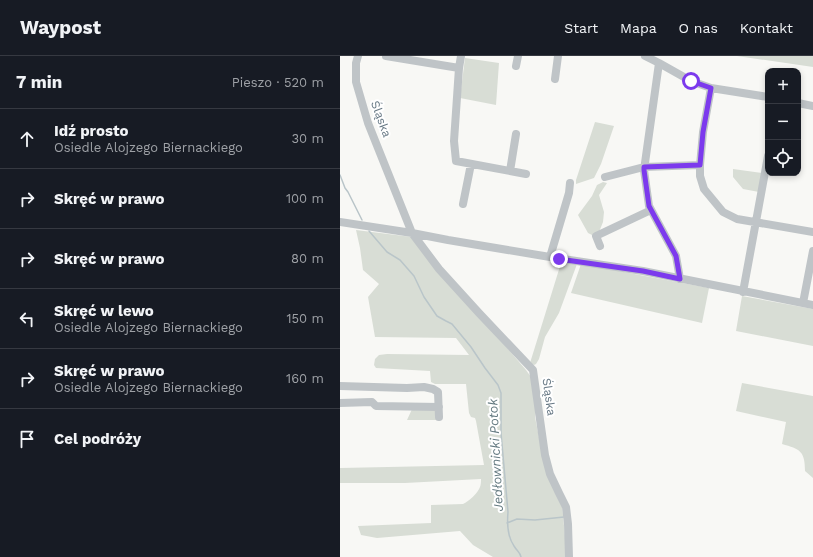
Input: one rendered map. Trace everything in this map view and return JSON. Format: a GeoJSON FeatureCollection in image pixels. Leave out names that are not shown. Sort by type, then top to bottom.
{"type":"FeatureCollection","features":[{"type":"Feature","properties":{"kind":"street","name":"Śląska"},"geometry":{"type":"LineString","coordinates":[[358,56],[356,63],[356,82],[368,123],[412,233],[439,269],[478,313],[533,370],[545,455],[550,474],[566,507],[569,557]]}},
{"type":"Feature","properties":{"kind":"street"},"geometry":{"type":"LineString","coordinates":[[386,56],[460,68]]}},
{"type":"Feature","properties":{"kind":"street"},"geometry":{"type":"LineString","coordinates":[[461,56],[454,141],[456,161],[526,174]]}},
{"type":"Feature","properties":{"kind":"street"},"geometry":{"type":"LineString","coordinates":[[516,66],[518,56]]}},
{"type":"Feature","properties":{"kind":"street"},"geometry":{"type":"LineString","coordinates":[[555,79],[558,56]]}},
{"type":"Feature","properties":{"kind":"street"},"geometry":{"type":"LineString","coordinates":[[645,56],[691,81],[711,88],[765,97]]}},
{"type":"Feature","properties":{"kind":"street"},"geometry":{"type":"LineString","coordinates":[[659,63],[644,170],[649,206],[676,256],[680,279]]}},
{"type":"Feature","properties":{"kind":"street"},"geometry":{"type":"LineString","coordinates":[[711,88],[703,132],[700,165],[700,176],[704,189],[723,212],[737,219],[813,232]]}},
{"type":"Feature","properties":{"kind":"street"},"geometry":{"type":"LineString","coordinates":[[801,104],[813,106]]}},
{"type":"Feature","properties":{"kind":"street"},"geometry":{"type":"LineString","coordinates":[[510,170],[516,134]]}},
{"type":"Feature","properties":{"kind":"street"},"geometry":{"type":"LineString","coordinates":[[463,204],[471,164]]}},
{"type":"Feature","properties":{"kind":"street"},"geometry":{"type":"LineString","coordinates":[[605,177],[644,167],[700,165]]}},
{"type":"Feature","properties":{"kind":"street"},"geometry":{"type":"LineString","coordinates":[[743,292],[765,171]]}},
{"type":"Feature","properties":{"kind":"street"},"geometry":{"type":"LineString","coordinates":[[550,257],[569,193],[570,183]]}},
{"type":"Feature","properties":{"kind":"street"},"geometry":{"type":"LineString","coordinates":[[600,246],[596,236],[651,210]]}},
{"type":"Feature","properties":{"kind":"street"},"geometry":{"type":"LineString","coordinates":[[340,222],[643,271],[813,305]]}},
{"type":"Feature","properties":{"kind":"street"},"geometry":{"type":"LineString","coordinates":[[804,303],[813,251]]}},
{"type":"Feature","properties":{"kind":"street"},"geometry":{"type":"LineString","coordinates":[[340,386],[407,388],[424,386],[438,392],[439,417]]}},
{"type":"Feature","properties":{"kind":"street"},"geometry":{"type":"LineString","coordinates":[[340,403],[372,402],[376,406],[439,407]]}},
{"type":"Feature","properties":{"kind":"shaded area"},"geometry":{"type":"Polygon","coordinates":[[[737,56],[813,56],[813,67],[737,56]]]}},
{"type":"Feature","properties":{"kind":"shaded area"},"geometry":{"type":"Polygon","coordinates":[[[465,58],[499,63],[496,105],[460,98],[465,58]]]}},
{"type":"Feature","properties":{"kind":"shaded area"},"geometry":{"type":"Polygon","coordinates":[[[595,122],[614,126],[601,164],[594,178],[576,184],[576,180],[595,122]]]}},
{"type":"Feature","properties":{"kind":"shaded area"},"geometry":{"type":"Polygon","coordinates":[[[733,169],[762,173],[759,192],[743,189],[733,177],[733,169]]]}},
{"type":"Feature","properties":{"kind":"shaded area"},"geometry":{"type":"Polygon","coordinates":[[[603,182],[607,183],[599,195],[604,212],[603,222],[599,232],[592,235],[588,233],[578,215],[592,196],[597,185],[603,182]]]}},
{"type":"Feature","properties":{"kind":"shaded area"},"geometry":{"type":"Polygon","coordinates":[[[356,230],[412,237],[531,377],[536,405],[535,417],[544,463],[562,505],[567,557],[493,557],[473,545],[460,531],[377,538],[361,535],[358,526],[431,523],[431,505],[463,504],[477,492],[481,479],[405,483],[340,483],[340,468],[484,465],[476,421],[475,418],[471,417],[469,413],[466,384],[435,384],[431,382],[430,371],[376,368],[374,365],[375,359],[379,355],[387,354],[469,355],[456,338],[375,337],[368,297],[379,284],[363,270],[356,230]]]}},
{"type":"Feature","properties":{"kind":"shaded area"},"geometry":{"type":"Polygon","coordinates":[[[561,263],[577,264],[559,313],[545,337],[539,359],[534,365],[530,363],[561,263]]]}},
{"type":"Feature","properties":{"kind":"shaded area"},"geometry":{"type":"Polygon","coordinates":[[[581,264],[709,288],[702,323],[571,293],[581,264]]]}},
{"type":"Feature","properties":{"kind":"shaded area"},"geometry":{"type":"Polygon","coordinates":[[[742,296],[813,309],[813,346],[736,331],[742,296]]]}},
{"type":"Feature","properties":{"kind":"shaded area"},"geometry":{"type":"Polygon","coordinates":[[[742,383],[813,396],[813,478],[805,471],[804,459],[800,452],[797,449],[782,444],[786,422],[736,411],[742,383]]]}},
{"type":"Feature","properties":{"kind":"shaded area"},"geometry":{"type":"Polygon","coordinates":[[[413,407],[437,408],[437,420],[407,420],[413,407]]]}},
{"type":"Feature","properties":{"kind":"waterway","name":"Jedłownicki Potok"},"geometry":{"type":"LineString","coordinates":[[340,175],[345,188],[362,220]]}},
{"type":"Feature","properties":{"kind":"waterway","name":"Jedłownicki Potok"},"geometry":{"type":"LineString","coordinates":[[369,231],[387,252],[400,260],[414,276],[424,297],[437,316],[452,324],[471,347],[498,385],[501,393],[501,433],[508,512],[508,529],[510,538],[521,557]]}},
{"type":"Feature","properties":{"kind":"waterway"},"geometry":{"type":"LineString","coordinates":[[507,523],[517,519],[535,520],[564,517]]}},
{"type":"Feature","properties":{"kind":"route"},"geometry":{"type":"LineString","coordinates":[[559,259],[643,271],[680,279],[676,256],[649,206],[644,167],[700,165],[703,132],[711,88],[691,81]]}}]}
